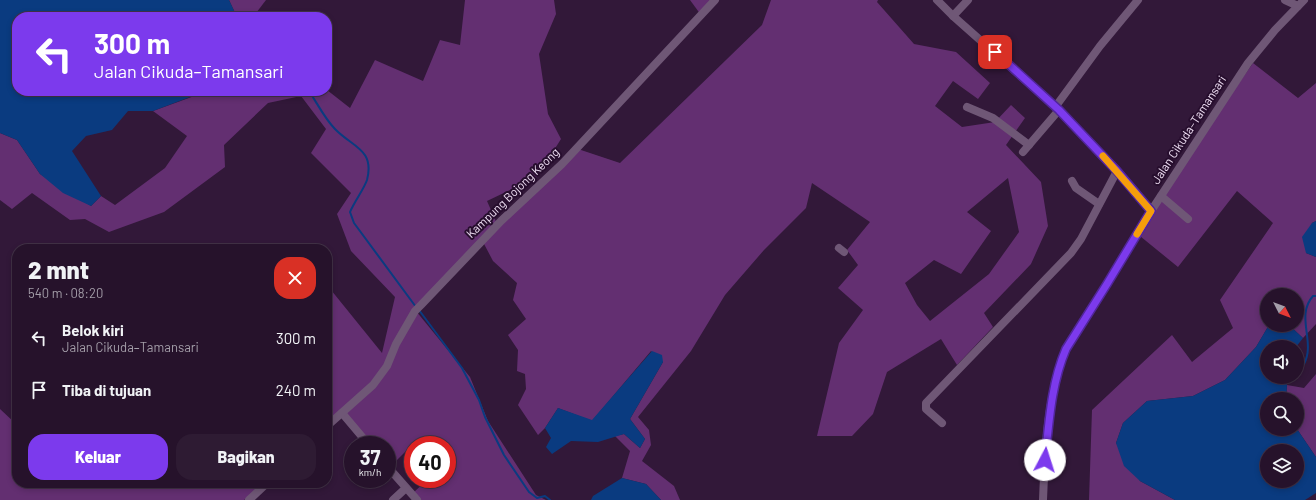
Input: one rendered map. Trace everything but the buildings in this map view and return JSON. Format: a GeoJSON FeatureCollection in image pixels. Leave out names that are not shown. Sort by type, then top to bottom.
{"type":"FeatureCollection","features":[{"type":"Feature","properties":{"kind":"street","name":"Kampung Bojong Keong"},"geometry":{"type":"LineString","coordinates":[[332,421],[373,385],[387,366],[396,344],[418,308],[501,220],[562,164],[715,0]]}},
{"type":"Feature","properties":{"kind":"street"},"geometry":{"type":"LineString","coordinates":[[937,0],[953,16],[1058,108],[1117,171],[1151,211]]}},
{"type":"Feature","properties":{"kind":"street"},"geometry":{"type":"LineString","coordinates":[[953,16],[968,0]]}},
{"type":"Feature","properties":{"kind":"street"},"geometry":{"type":"LineString","coordinates":[[1023,152],[1058,108],[1100,46],[1138,0]]}},
{"type":"Feature","properties":{"kind":"street"},"geometry":{"type":"LineString","coordinates":[[1285,0],[1301,3]]}},
{"type":"Feature","properties":{"kind":"street","name":"Jalan Cikuda–Tamansari"},"geometry":{"type":"LineString","coordinates":[[1043,500],[1050,413],[1061,361],[1066,349],[1151,211],[1248,63],[1301,3]]}},
{"type":"Feature","properties":{"kind":"street"},"geometry":{"type":"LineString","coordinates":[[967,107],[993,118],[1029,145]]}},
{"type":"Feature","properties":{"kind":"street"},"geometry":{"type":"LineString","coordinates":[[942,422],[926,409],[926,403],[1071,253],[1117,171]]}},
{"type":"Feature","properties":{"kind":"street"},"geometry":{"type":"LineString","coordinates":[[1072,181],[1076,188],[1099,204]]}},
{"type":"Feature","properties":{"kind":"street"},"geometry":{"type":"LineString","coordinates":[[1161,196],[1188,219]]}},
{"type":"Feature","properties":{"kind":"street"},"geometry":{"type":"LineString","coordinates":[[342,412],[362,436]]}},
{"type":"Feature","properties":{"kind":"street"},"geometry":{"type":"LineString","coordinates":[[396,476],[404,486]]}},
{"type":"Feature","properties":{"kind":"street"},"geometry":{"type":"LineString","coordinates":[[249,500],[262,488]]}},
{"type":"Feature","properties":{"kind":"street"},"geometry":{"type":"LineString","coordinates":[[393,500],[406,488],[417,500]]}},
{"type":"Feature","properties":{"kind":"shaded area"},"geometry":{"type":"Polygon","coordinates":[[[229,0],[266,0],[257,12],[235,12],[229,0]]]}},
{"type":"Feature","properties":{"kind":"shaded area"},"geometry":{"type":"Polygon","coordinates":[[[465,0],[554,0],[556,14],[539,54],[548,114],[561,139],[537,177],[487,201],[498,226],[578,149],[620,163],[762,25],[771,0],[878,0],[877,2],[914,44],[956,52],[990,83],[978,99],[953,81],[935,106],[962,127],[995,122],[1011,105],[1025,118],[1006,145],[1041,182],[1048,226],[1031,264],[984,313],[993,327],[957,365],[941,339],[887,372],[873,414],[852,436],[817,436],[839,343],[863,310],[838,288],[858,265],[847,250],[870,222],[812,183],[806,208],[764,250],[725,295],[691,351],[638,417],[649,430],[651,445],[642,461],[674,486],[680,500],[661,500],[646,484],[622,478],[630,451],[615,436],[624,434],[640,448],[645,439],[630,419],[663,362],[651,351],[592,421],[558,408],[545,428],[538,435],[518,405],[526,389],[525,374],[517,371],[518,350],[508,335],[526,319],[513,300],[517,283],[493,261],[483,242],[416,311],[470,377],[488,421],[536,495],[546,500],[419,500],[413,493],[418,488],[456,488],[456,436],[404,436],[404,453],[396,461],[396,436],[363,436],[342,410],[332,419],[332,291],[382,353],[395,297],[351,251],[337,214],[351,193],[311,153],[326,129],[301,96],[332,96],[332,94],[350,108],[375,60],[423,81],[440,40],[460,45],[465,0]],[[1008,178],[967,212],[991,231],[961,274],[934,260],[905,283],[917,305],[930,321],[989,274],[1019,232],[1008,178]]]}},
{"type":"Feature","properties":{"kind":"shaded area"},"geometry":{"type":"Polygon","coordinates":[[[690,0],[715,0],[701,15],[690,0]]]}},
{"type":"Feature","properties":{"kind":"shaded area"},"geometry":{"type":"Polygon","coordinates":[[[1253,63],[1298,98],[1316,83],[1316,221],[1312,223],[1306,253],[1316,257],[1316,324],[1303,338],[1296,332],[1304,332],[1304,288],[1260,288],[1260,332],[1265,332],[1256,347],[1225,380],[1193,396],[1147,401],[1123,423],[1116,443],[1140,481],[1175,500],[1089,500],[1092,410],[1172,335],[1192,362],[1233,328],[1220,300],[1273,223],[1237,191],[1178,267],[1135,232],[1253,63]]]}},
{"type":"Feature","properties":{"kind":"shaded area"},"geometry":{"type":"Polygon","coordinates":[[[194,96],[301,96],[268,103],[224,145],[225,167],[164,212],[109,232],[85,219],[70,220],[32,193],[12,209],[0,200],[0,133],[17,140],[40,174],[91,206],[101,196],[115,205],[165,168],[187,136],[153,111],[194,96]]]}},
{"type":"Feature","properties":{"kind":"shaded area"},"geometry":{"type":"Polygon","coordinates":[[[1316,374],[1316,457],[1302,436],[1304,436],[1304,392],[1286,392],[1287,385],[1304,388],[1316,374]]]}},
{"type":"Feature","properties":{"kind":"shaded area"},"geometry":{"type":"Polygon","coordinates":[[[0,409],[12,420],[12,488],[257,488],[244,500],[0,500],[0,409]]]}},
{"type":"Feature","properties":{"kind":"water"},"geometry":{"type":"Polygon","coordinates":[[[0,0],[229,0],[235,12],[12,12],[12,96],[193,96],[153,111],[128,111],[112,130],[86,136],[72,151],[101,196],[91,206],[63,193],[40,174],[17,140],[0,133],[0,0]]]}},
{"type":"Feature","properties":{"kind":"water"},"geometry":{"type":"Polygon","coordinates":[[[1316,221],[1316,257],[1306,253],[1302,237],[1312,223],[1316,221]]]}},
{"type":"Feature","properties":{"kind":"water"},"geometry":{"type":"Polygon","coordinates":[[[1265,332],[1296,332],[1303,338],[1301,340],[1260,340],[1265,332]]]}},
{"type":"Feature","properties":{"kind":"water"},"geometry":{"type":"Polygon","coordinates":[[[1260,340],[1260,384],[1287,385],[1286,392],[1260,392],[1260,436],[1302,436],[1316,457],[1316,493],[1305,500],[1175,500],[1140,481],[1124,466],[1116,443],[1123,423],[1147,401],[1193,396],[1225,380],[1256,347],[1260,340]]]}},
{"type":"Feature","properties":{"kind":"water"},"geometry":{"type":"Polygon","coordinates":[[[652,351],[662,355],[663,362],[630,419],[645,439],[640,448],[624,434],[598,442],[571,441],[552,454],[546,447],[551,438],[545,428],[558,408],[592,420],[652,351]]]}},
{"type":"Feature","properties":{"kind":"water"},"geometry":{"type":"Polygon","coordinates":[[[622,478],[646,484],[661,500],[591,500],[593,496],[622,478]]]}},
{"type":"Feature","properties":{"kind":"waterway"},"geometry":{"type":"LineString","coordinates":[[312,96],[331,125],[360,150],[368,161],[369,170],[367,180],[350,212],[354,223],[416,307]]}},
{"type":"Feature","properties":{"kind":"waterway"},"geometry":{"type":"LineString","coordinates":[[1304,364],[1308,347],[1305,321],[1306,312],[1308,304],[1313,296],[1316,296]]}},
{"type":"Feature","properties":{"kind":"waterway"},"geometry":{"type":"LineString","coordinates":[[419,310],[462,368],[479,400],[485,417],[504,455],[529,492],[537,498],[545,496],[550,500]]}},
{"type":"Feature","properties":{"kind":"slow traffic"},"geometry":{"type":"LineString","coordinates":[[1103,156],[1151,211],[1137,234]]}},
{"type":"Feature","properties":{"kind":"route"},"geometry":{"type":"LineString","coordinates":[[995,52],[1059,110],[1117,171],[1151,211],[1066,349],[1058,371],[1050,413],[1045,460]]}}]}
